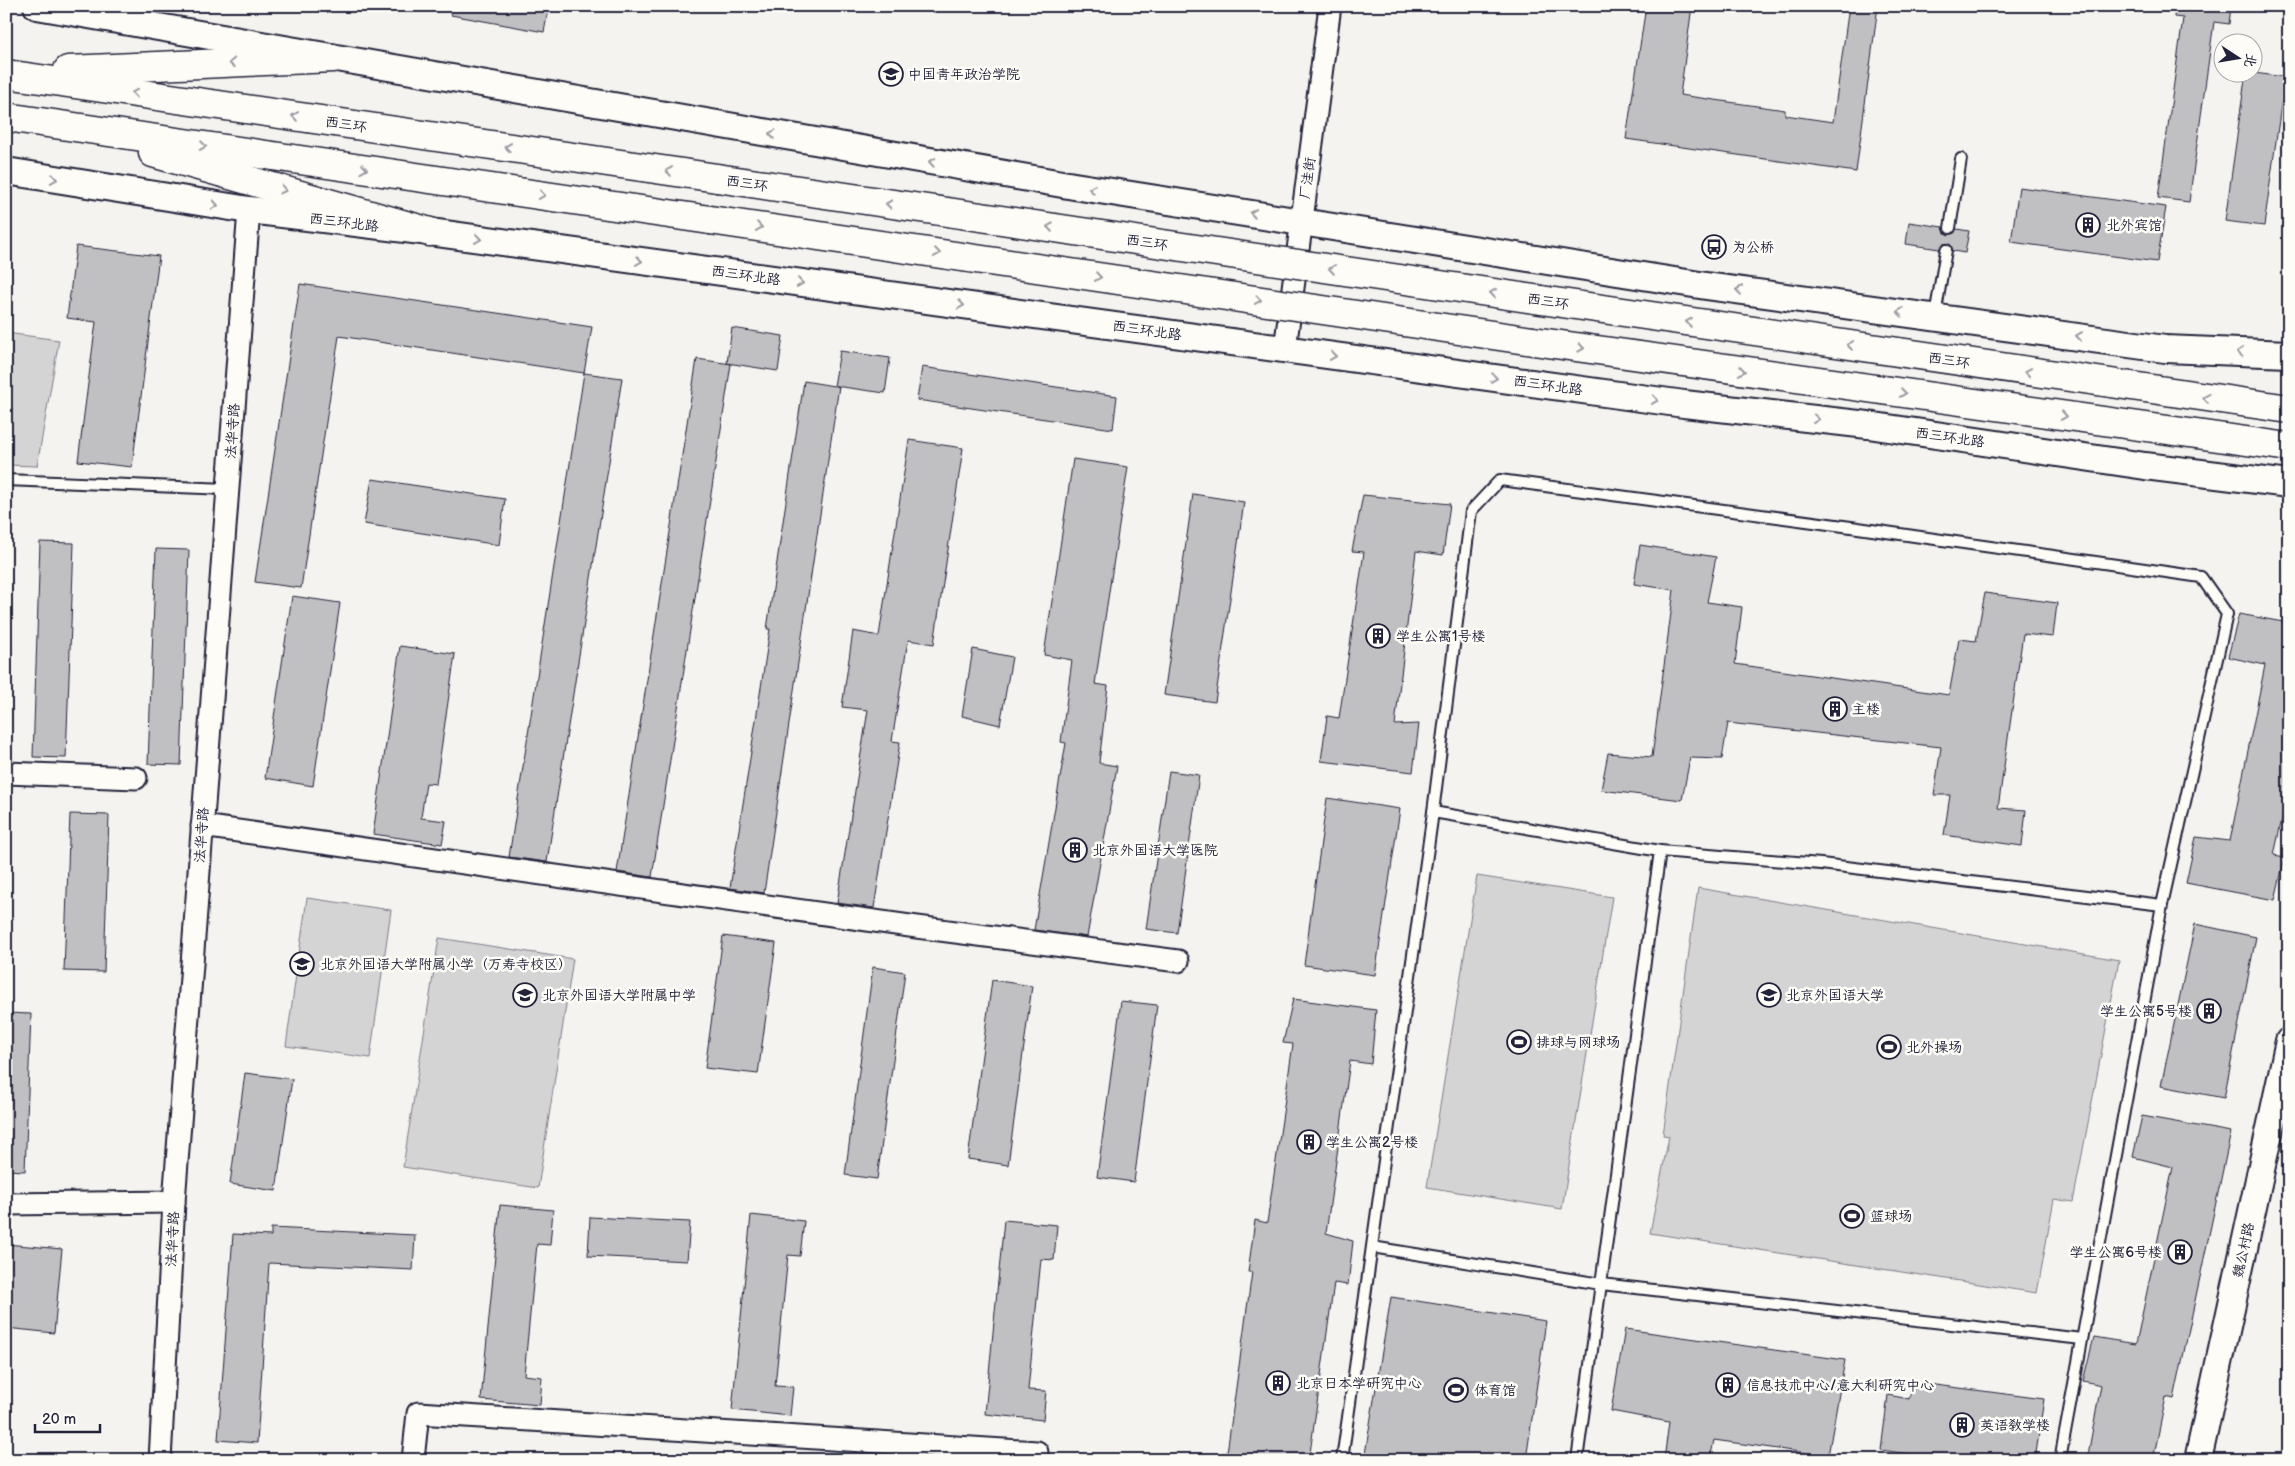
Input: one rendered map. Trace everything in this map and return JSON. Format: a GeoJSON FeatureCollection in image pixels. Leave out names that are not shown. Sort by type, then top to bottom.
{"type":"FeatureCollection","features":[{"type":"Feature","properties":{"kind":"highway"},"geometry":{"type":"LineString","coordinates":[[6,73],[334,58]]}},
{"type":"Feature","properties":{"kind":"highway","name":"西三环"},"geometry":{"type":"LineString","coordinates":[[6,73],[2289,409]]}},
{"type":"Feature","properties":{"kind":"highway"},"geometry":{"type":"LineString","coordinates":[[6,117],[1553,344],[2289,447]]}},
{"type":"Feature","properties":{"kind":"highway"},"geometry":{"type":"LineString","coordinates":[[51,124],[430,232]]}},
{"type":"Feature","properties":{"kind":"street"},"geometry":{"type":"LineString","coordinates":[[37,6],[1074,186],[1301,220],[1706,286],[2165,349],[2289,354]]}},
{"type":"Feature","properties":{"kind":"street","name":"厂洼街"},"geometry":{"type":"LineString","coordinates":[[1285,349],[1330,6]]}},
{"type":"Feature","properties":{"kind":"street","name":"西三环北路"},"geometry":{"type":"LineString","coordinates":[[6,171],[249,210],[430,232],[1684,404],[1868,425],[2146,466],[2289,484]]}},
{"type":"Feature","properties":{"kind":"street","name":"法华寺路"},"geometry":{"type":"LineString","coordinates":[[160,1460],[174,1202],[249,210]]}},
{"type":"Feature","properties":{"kind":"street"},"geometry":{"type":"LineString","coordinates":[[6,774],[136,778]]}},
{"type":"Feature","properties":{"kind":"street"},"geometry":{"type":"LineString","coordinates":[[202,826],[917,927],[1178,961]]}},
{"type":"Feature","properties":{"kind":"street","name":"魏公村路"},"geometry":{"type":"LineString","coordinates":[[2198,1460],[2289,1041]]}},
{"type":"Feature","properties":{"kind":"street"},"geometry":{"type":"LineString","coordinates":[[6,1204],[174,1202]]}},
{"type":"Feature","properties":{"kind":"street"},"geometry":{"type":"LineString","coordinates":[[413,1460],[418,1413],[1037,1452]]}},
{"type":"Feature","properties":{"kind":"lane"},"geometry":{"type":"LineString","coordinates":[[1950,228],[1962,159]]}},
{"type":"Feature","properties":{"kind":"lane"},"geometry":{"type":"LineString","coordinates":[[1935,316],[1946,250]]}},
{"type":"Feature","properties":{"kind":"lane"},"geometry":{"type":"LineString","coordinates":[[6,480],[227,489]]}},
{"type":"Feature","properties":{"kind":"lane"},"geometry":{"type":"LineString","coordinates":[[1342,1460],[1433,812],[1471,511],[1500,480],[1851,526],[2201,578],[2227,614],[2162,905],[2060,1460]]}},
{"type":"Feature","properties":{"kind":"lane"},"geometry":{"type":"LineString","coordinates":[[1433,812],[1660,852],[1821,864],[2162,905]]}},
{"type":"Feature","properties":{"kind":"lane"},"geometry":{"type":"LineString","coordinates":[[1577,1460],[1660,852]]}},
{"type":"Feature","properties":{"kind":"lane"},"geometry":{"type":"LineString","coordinates":[[1372,1247],[1600,1284],[2082,1339]]}},
{"type":"Feature","properties":{"kind":"shaded area"},"geometry":{"type":"Polygon","coordinates":[[[6,333],[59,340],[37,466],[6,465],[6,333]]]}},
{"type":"Feature","properties":{"kind":"shaded area","name":"排球与网球场"},"geometry":{"type":"Polygon","coordinates":[[[1477,876],[1612,897],[1562,1209],[1427,1187],[1477,876]]]}},
{"type":"Feature","properties":{"kind":"shaded area","name":"北外操场"},"geometry":{"type":"Polygon","coordinates":[[[1698,888],[2119,960],[2073,1202],[2054,1199],[2037,1293],[1650,1233],[1669,1136],[1663,1135],[1698,888]]]}},
{"type":"Feature","properties":{"kind":"shaded area"},"geometry":{"type":"Polygon","coordinates":[[[307,898],[391,910],[370,1058],[286,1046],[307,898]]]}},
{"type":"Feature","properties":{"kind":"shaded area"},"geometry":{"type":"Polygon","coordinates":[[[439,938],[573,959],[538,1188],[403,1167],[439,938]]]}},
{"type":"Feature","properties":{"kind":"building"},"geometry":{"type":"Polygon","coordinates":[[[451,6],[549,6],[544,32],[451,15],[451,6]]]}},
{"type":"Feature","properties":{"kind":"building"},"geometry":{"type":"Polygon","coordinates":[[[1646,6],[1692,6],[1680,95],[1785,110],[1785,115],[1833,122],[1849,6],[1878,6],[1856,172],[1626,139],[1646,6]]]}},
{"type":"Feature","properties":{"kind":"building"},"geometry":{"type":"Polygon","coordinates":[[[2175,6],[2231,6],[2229,24],[2214,22],[2189,202],[2158,198],[2183,18],[2174,17],[2175,6]]]}},
{"type":"Feature","properties":{"kind":"building"},"geometry":{"type":"Polygon","coordinates":[[[2262,74],[2285,77],[2264,226],[2225,221],[2245,82],[2262,82],[2262,74]]]}},
{"type":"Feature","properties":{"kind":"building","name":"北外宾馆"},"geometry":{"type":"Polygon","coordinates":[[[2019,187],[2166,207],[2157,262],[2011,242],[2019,187]]]}},
{"type":"Feature","properties":{"kind":"building"},"geometry":{"type":"Polygon","coordinates":[[[1909,222],[1943,227],[1945,233],[1949,235],[1957,229],[1969,231],[1965,253],[1953,251],[1951,245],[1947,243],[1939,249],[1906,244],[1909,222]]]}},
{"type":"Feature","properties":{"kind":"building"},"geometry":{"type":"Polygon","coordinates":[[[76,246],[159,256],[132,467],[78,461],[96,322],[67,318],[76,246]]]}},
{"type":"Feature","properties":{"kind":"building"},"geometry":{"type":"Polygon","coordinates":[[[300,284],[592,327],[584,373],[339,336],[301,588],[255,582],[300,284]]]}},
{"type":"Feature","properties":{"kind":"building"},"geometry":{"type":"Polygon","coordinates":[[[732,328],[783,336],[778,371],[727,363],[732,328]]]}},
{"type":"Feature","properties":{"kind":"building"},"geometry":{"type":"Polygon","coordinates":[[[840,351],[890,358],[885,393],[839,387],[764,893],[730,888],[770,629],[767,629],[804,381],[834,386],[840,351]]]}},
{"type":"Feature","properties":{"kind":"building"},"geometry":{"type":"Polygon","coordinates":[[[697,359],[731,364],[652,877],[617,872],[697,359]]]}},
{"type":"Feature","properties":{"kind":"building"},"geometry":{"type":"Polygon","coordinates":[[[922,367],[1117,396],[1113,429],[917,400],[922,367]]]}},
{"type":"Feature","properties":{"kind":"building"},"geometry":{"type":"Polygon","coordinates":[[[584,373],[622,378],[547,862],[509,857],[584,373]]]}},
{"type":"Feature","properties":{"kind":"building"},"geometry":{"type":"Polygon","coordinates":[[[909,440],[963,448],[934,644],[908,640],[892,741],[900,742],[874,908],[837,903],[868,710],[842,707],[853,631],[879,636],[909,440]]]}},
{"type":"Feature","properties":{"kind":"building"},"geometry":{"type":"Polygon","coordinates":[[[1073,459],[1128,467],[1095,684],[1108,686],[1099,763],[1117,766],[1087,937],[1034,930],[1066,743],[1061,742],[1072,660],[1044,655],[1073,459]]]}},
{"type":"Feature","properties":{"kind":"building"},"geometry":{"type":"Polygon","coordinates":[[[372,479],[505,499],[499,545],[364,524],[372,479]]]}},
{"type":"Feature","properties":{"kind":"building"},"geometry":{"type":"Polygon","coordinates":[[[1193,494],[1244,502],[1215,702],[1164,695],[1193,494]]]}},
{"type":"Feature","properties":{"kind":"building","name":"学生公寓1号楼"},"geometry":{"type":"Polygon","coordinates":[[[1363,495],[1450,504],[1443,555],[1416,551],[1395,725],[1419,724],[1413,772],[1321,761],[1327,716],[1339,718],[1364,552],[1352,551],[1363,495]]]}},
{"type":"Feature","properties":{"kind":"building"},"geometry":{"type":"Polygon","coordinates":[[[40,542],[74,543],[66,758],[33,757],[40,542]]]}},
{"type":"Feature","properties":{"kind":"building","name":"主楼"},"geometry":{"type":"Polygon","coordinates":[[[1640,545],[1716,557],[1707,602],[1742,607],[1735,664],[1949,695],[1959,639],[1976,641],[1985,593],[2057,603],[2053,637],[2023,634],[1998,808],[2026,810],[2022,846],[1944,835],[1950,795],[1934,795],[1941,747],[1728,723],[1722,759],[1690,758],[1682,800],[1601,790],[1608,753],[1652,757],[1674,590],[1634,584],[1640,545]]]}},
{"type":"Feature","properties":{"kind":"building"},"geometry":{"type":"Polygon","coordinates":[[[156,549],[189,550],[181,765],[148,764],[156,549]]]}},
{"type":"Feature","properties":{"kind":"building"},"geometry":{"type":"Polygon","coordinates":[[[292,596],[340,603],[313,786],[265,778],[292,596]]]}},
{"type":"Feature","properties":{"kind":"building"},"geometry":{"type":"Polygon","coordinates":[[[2239,614],[2289,623],[2289,787],[2274,855],[2285,857],[2275,900],[2186,883],[2196,837],[2230,841],[2265,665],[2228,657],[2239,614]]]}},
{"type":"Feature","properties":{"kind":"building"},"geometry":{"type":"Polygon","coordinates":[[[400,646],[455,654],[436,784],[426,783],[421,818],[446,821],[442,844],[373,834],[400,646]]]}},
{"type":"Feature","properties":{"kind":"building"},"geometry":{"type":"Polygon","coordinates":[[[973,649],[1012,657],[1000,725],[962,716],[973,649]]]}},
{"type":"Feature","properties":{"kind":"building"},"geometry":{"type":"Polygon","coordinates":[[[1169,771],[1199,775],[1177,933],[1146,929],[1169,771]]]}},
{"type":"Feature","properties":{"kind":"building"},"geometry":{"type":"Polygon","coordinates":[[[1327,798],[1400,809],[1375,975],[1304,965],[1327,798]]]}},
{"type":"Feature","properties":{"kind":"building"},"geometry":{"type":"Polygon","coordinates":[[[70,814],[109,815],[104,972],[64,971],[70,814]]]}},
{"type":"Feature","properties":{"kind":"building","name":"学生公寓5号楼"},"geometry":{"type":"Polygon","coordinates":[[[2195,924],[2256,937],[2224,1098],[2161,1086],[2195,924]]]}},
{"type":"Feature","properties":{"kind":"building"},"geometry":{"type":"Polygon","coordinates":[[[723,936],[776,943],[758,1074],[705,1068],[723,936]]]}},
{"type":"Feature","properties":{"kind":"building"},"geometry":{"type":"Polygon","coordinates":[[[873,967],[905,972],[877,1179],[845,1175],[873,967]]]}},
{"type":"Feature","properties":{"kind":"building"},"geometry":{"type":"Polygon","coordinates":[[[992,980],[1032,986],[1008,1165],[968,1159],[992,980]]]}},
{"type":"Feature","properties":{"kind":"building"},"geometry":{"type":"Polygon","coordinates":[[[1293,999],[1376,1010],[1371,1064],[1350,1061],[1326,1233],[1353,1241],[1348,1285],[1334,1283],[1309,1460],[1226,1460],[1252,1272],[1248,1272],[1255,1220],[1267,1223],[1293,1044],[1283,1043],[1293,999]]]}},
{"type":"Feature","properties":{"kind":"building"},"geometry":{"type":"Polygon","coordinates":[[[1121,1001],[1157,1005],[1134,1182],[1097,1177],[1121,1001]]]}},
{"type":"Feature","properties":{"kind":"building"},"geometry":{"type":"Polygon","coordinates":[[[6,1013],[31,1014],[25,1171],[6,1170],[6,1013]]]}},
{"type":"Feature","properties":{"kind":"building"},"geometry":{"type":"Polygon","coordinates":[[[245,1073],[292,1079],[276,1191],[230,1184],[245,1073]]]}},
{"type":"Feature","properties":{"kind":"building","name":"学生公寓6号楼"},"geometry":{"type":"Polygon","coordinates":[[[2142,1116],[2231,1132],[2174,1399],[2166,1397],[2153,1460],[2087,1460],[2101,1385],[2083,1381],[2094,1337],[2136,1344],[2173,1167],[2133,1157],[2142,1116]]]}},
{"type":"Feature","properties":{"kind":"building"},"geometry":{"type":"Polygon","coordinates":[[[500,1205],[553,1210],[550,1245],[537,1244],[524,1375],[542,1377],[540,1405],[481,1400],[500,1205]]]}},
{"type":"Feature","properties":{"kind":"building"},"geometry":{"type":"Polygon","coordinates":[[[751,1215],[804,1221],[800,1256],[788,1255],[775,1386],[793,1387],[790,1416],[732,1410],[751,1215]]]}},
{"type":"Feature","properties":{"kind":"building"},"geometry":{"type":"Polygon","coordinates":[[[590,1217],[690,1222],[687,1261],[588,1256],[590,1217]]]}},
{"type":"Feature","properties":{"kind":"building"},"geometry":{"type":"Polygon","coordinates":[[[1004,1220],[1057,1225],[1054,1260],[1041,1259],[1028,1390],[1046,1391],[1043,1420],[985,1414],[1004,1220]]]}},
{"type":"Feature","properties":{"kind":"building"},"geometry":{"type":"Polygon","coordinates":[[[271,1228],[415,1235],[413,1270],[269,1263],[257,1443],[218,1440],[233,1234],[271,1236],[271,1228]]]}},
{"type":"Feature","properties":{"kind":"building"},"geometry":{"type":"Polygon","coordinates":[[[6,1244],[62,1249],[54,1333],[6,1328],[6,1244]]]}},
{"type":"Feature","properties":{"kind":"building","name":"体育馆"},"geometry":{"type":"Polygon","coordinates":[[[1391,1297],[1546,1321],[1526,1460],[1364,1460],[1391,1297]]]}},
{"type":"Feature","properties":{"kind":"building","name":"信息技术中心/意大利研究中心"},"geometry":{"type":"Polygon","coordinates":[[[1625,1329],[1845,1360],[1828,1456],[1714,1440],[1710,1460],[1664,1460],[1669,1422],[1611,1411],[1625,1329]]]}},
{"type":"Feature","properties":{"kind":"building","name":"英语教学楼"},"geometry":{"type":"Polygon","coordinates":[[[1913,1382],[2044,1399],[2035,1460],[1949,1460],[1881,1450],[1888,1395],[1909,1399],[1913,1382]]]}},
{"type":"Feature","properties":{"kind":"place","name":"中国青年政治学院"},"geometry":{"type":"Point","coordinates":[891,74]}},
{"type":"Feature","properties":{"kind":"place","name":"北外宾馆"},"geometry":{"type":"Point","coordinates":[2088,225]}},
{"type":"Feature","properties":{"kind":"place","name":"为公桥"},"geometry":{"type":"Point","coordinates":[1714,247]}},
{"type":"Feature","properties":{"kind":"place","name":"学生公寓1号楼"},"geometry":{"type":"Point","coordinates":[1378,636]}},
{"type":"Feature","properties":{"kind":"place","name":"主楼"},"geometry":{"type":"Point","coordinates":[1835,709]}},
{"type":"Feature","properties":{"kind":"place","name":"北京外国语大学医院"},"geometry":{"type":"Point","coordinates":[1075,850]}},
{"type":"Feature","properties":{"kind":"place","name":"北京外国语大学附属小学（万寿寺校区）"},"geometry":{"type":"Point","coordinates":[302,964]}},
{"type":"Feature","properties":{"kind":"place","name":"北京外国语大学附属中学"},"geometry":{"type":"Point","coordinates":[525,995]}},
{"type":"Feature","properties":{"kind":"place","name":"北京外国语大学"},"geometry":{"type":"Point","coordinates":[1769,995]}},
{"type":"Feature","properties":{"kind":"place","name":"学生公寓5号楼"},"geometry":{"type":"Point","coordinates":[2209,1011]}},
{"type":"Feature","properties":{"kind":"place","name":"排球与网球场"},"geometry":{"type":"Point","coordinates":[1519,1042]}},
{"type":"Feature","properties":{"kind":"place","name":"北外操场"},"geometry":{"type":"Point","coordinates":[1889,1047]}},
{"type":"Feature","properties":{"kind":"place","name":"学生公寓2号楼"},"geometry":{"type":"Point","coordinates":[1309,1142]}},
{"type":"Feature","properties":{"kind":"place","name":"篮球场"},"geometry":{"type":"Point","coordinates":[1852,1216]}},
{"type":"Feature","properties":{"kind":"place","name":"学生公寓6号楼"},"geometry":{"type":"Point","coordinates":[2180,1252]}},
{"type":"Feature","properties":{"kind":"place","name":"北京日本学研究中心"},"geometry":{"type":"Point","coordinates":[1278,1383]}},
{"type":"Feature","properties":{"kind":"place","name":"信息技术中心/意大利研究中心"},"geometry":{"type":"Point","coordinates":[1728,1385]}},
{"type":"Feature","properties":{"kind":"place","name":"体育馆"},"geometry":{"type":"Point","coordinates":[1456,1390]}},
{"type":"Feature","properties":{"kind":"place","name":"英语教学楼"},"geometry":{"type":"Point","coordinates":[1962,1425]}}]}
